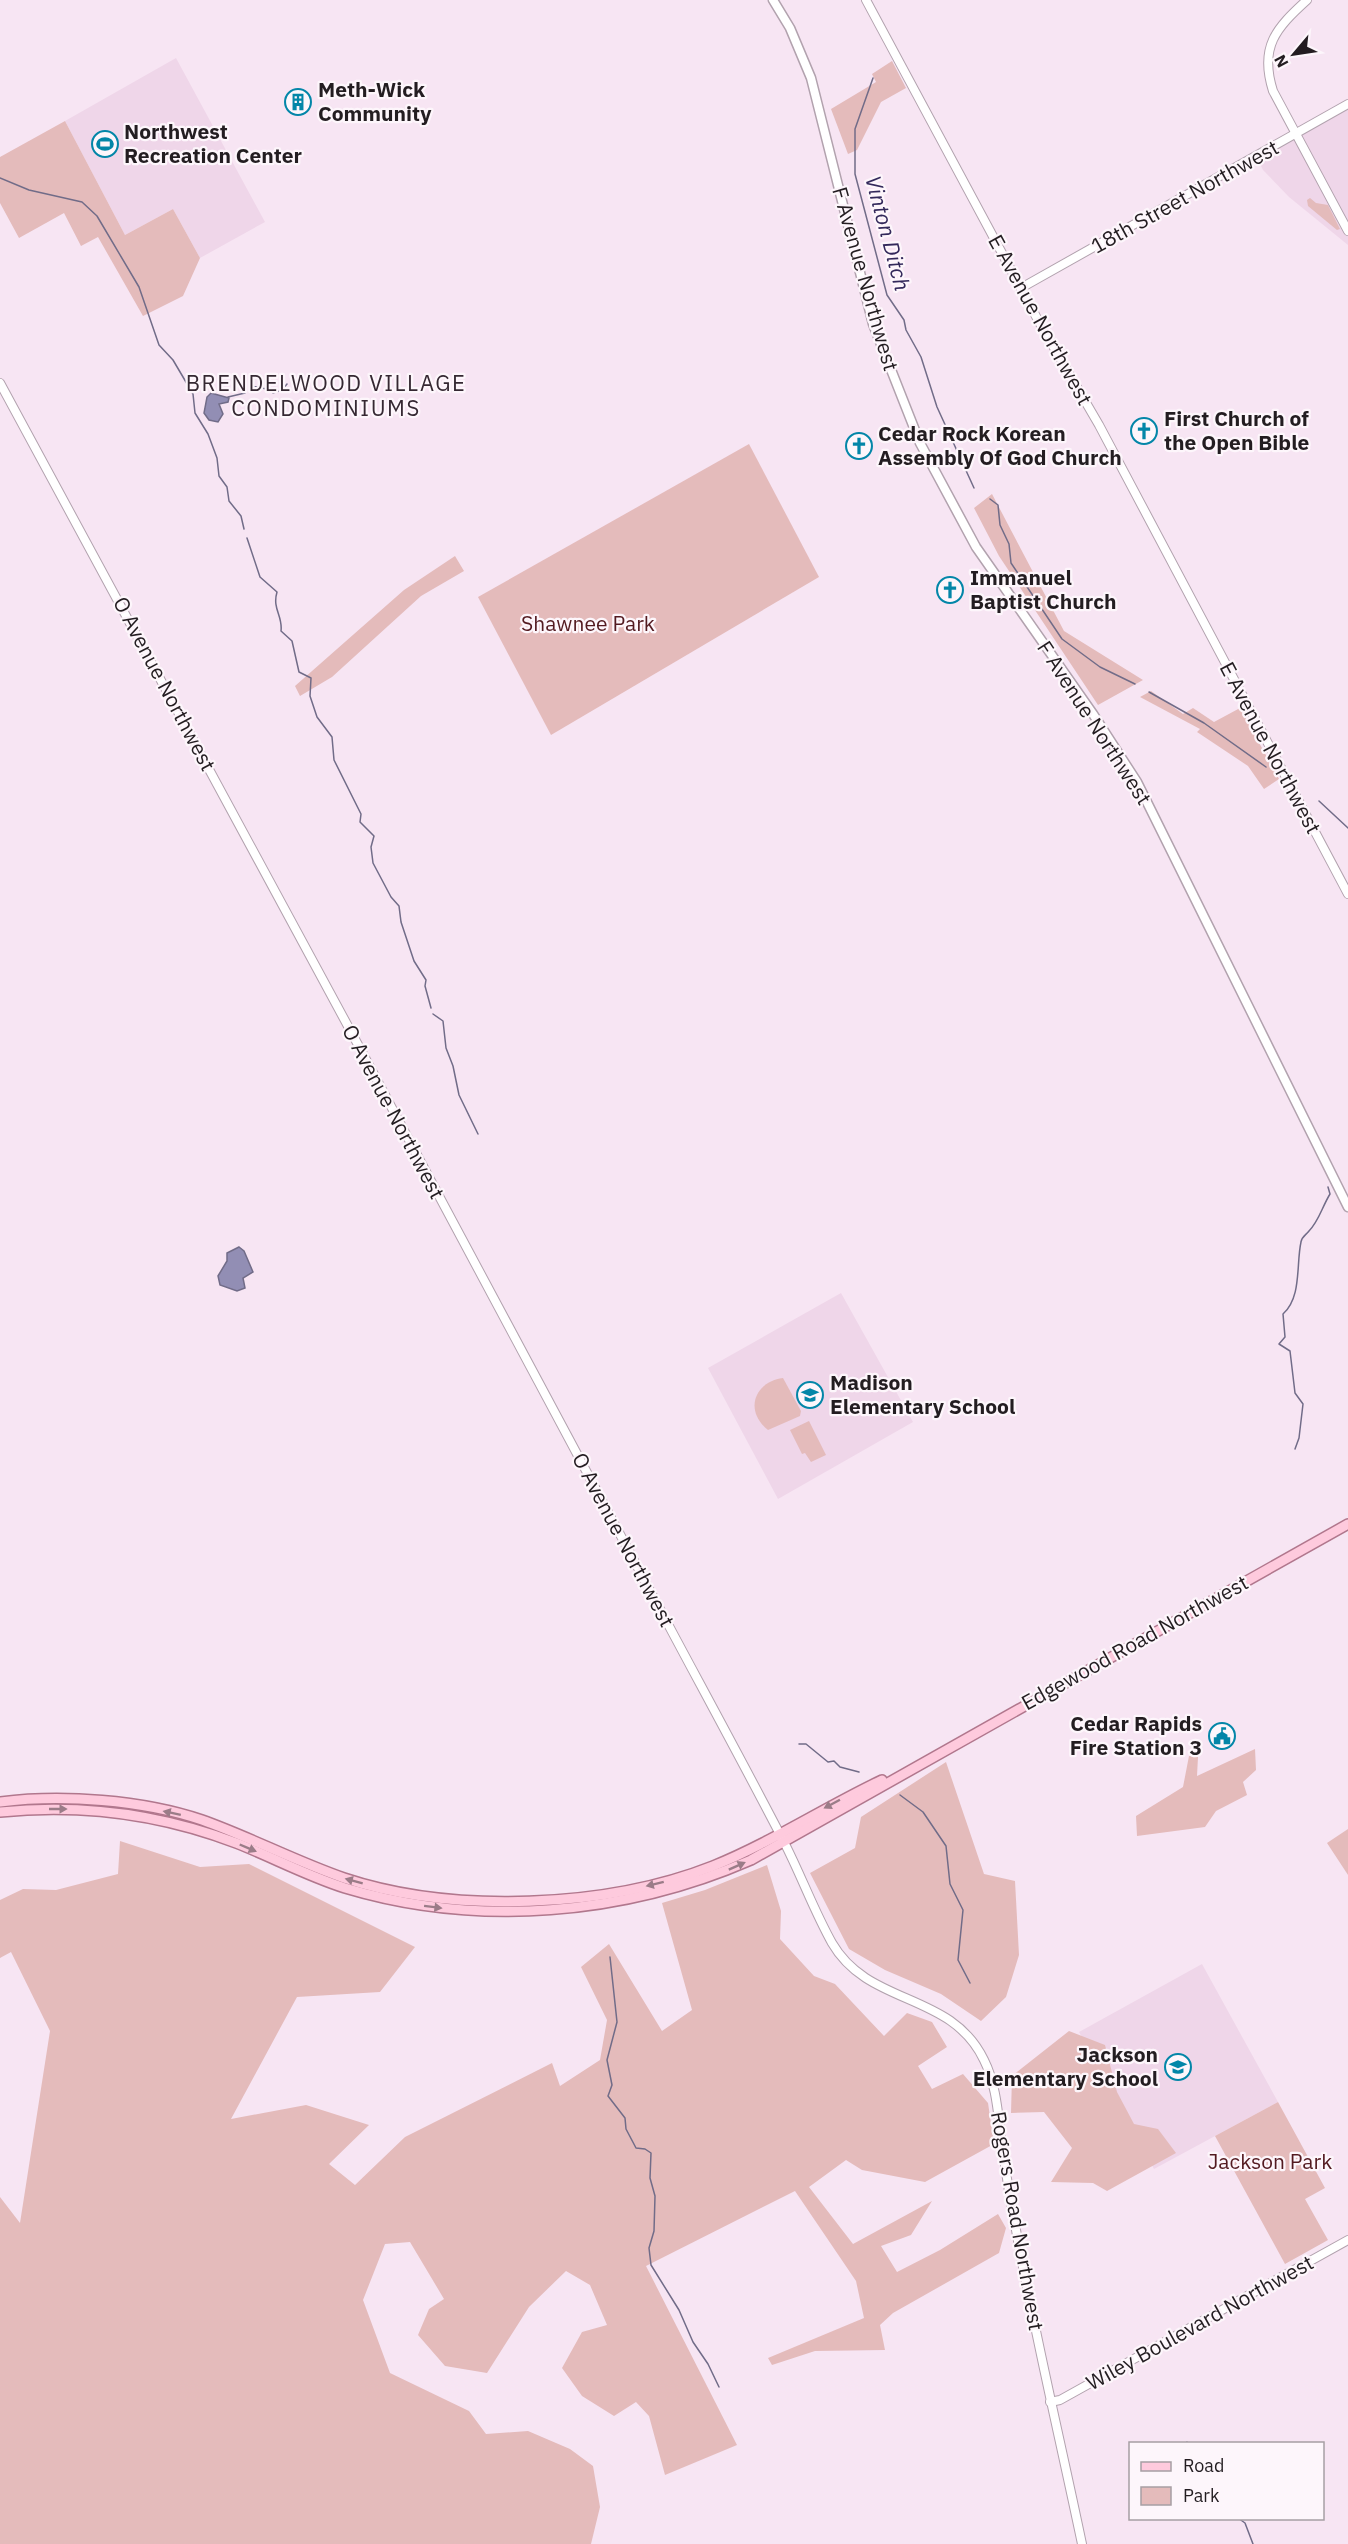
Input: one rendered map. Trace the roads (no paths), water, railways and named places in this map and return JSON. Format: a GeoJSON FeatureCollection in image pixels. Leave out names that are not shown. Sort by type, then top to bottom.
{"type":"FeatureCollection","features":[{"type":"Feature","properties":{"kind":"main road","name":"F Avenue Northwest"},"geometry":{"type":"LineString","coordinates":[[773,0],[794,37],[811,78],[873,324],[920,443],[976,547],[1093,714],[1137,782],[1348,1207]]}},
{"type":"Feature","properties":{"kind":"main road","name":"Edgewood Road Northwest"},"geometry":{"type":"LineString","coordinates":[[0,1812],[87,1809],[166,1821],[235,1843],[343,1887],[408,1904],[471,1910],[518,1911],[593,1905],[630,1899],[714,1876],[1348,1524]]}},
{"type":"Feature","properties":{"kind":"main road","name":"Edgewood Road Northwest"},"geometry":{"type":"LineString","coordinates":[[0,1802],[20,1799],[86,1800],[170,1812],[227,1829],[344,1878],[429,1897],[478,1901],[592,1896],[628,1891],[711,1866],[782,1838]]}},
{"type":"Feature","properties":{"kind":"street","name":"E Avenue Northwest"},"geometry":{"type":"LineString","coordinates":[[866,0],[1021,288],[1099,425],[1348,894]]}},
{"type":"Feature","properties":{"kind":"street"},"geometry":{"type":"LineString","coordinates":[[1307,0],[1276,32],[1268,54],[1269,77],[1273,91],[1348,231]]}},
{"type":"Feature","properties":{"kind":"street","name":"18th Street Northwest"},"geometry":{"type":"LineString","coordinates":[[1021,288],[1348,104]]}},
{"type":"Feature","properties":{"kind":"street","name":"O Avenue Northwest"},"geometry":{"type":"LineString","coordinates":[[0,384],[214,777],[782,1838]]}},
{"type":"Feature","properties":{"kind":"street","name":"Rogers Road Northwest"},"geometry":{"type":"LineString","coordinates":[[782,1838],[833,1944],[851,1967],[880,1988],[928,2006],[948,2018],[965,2032],[983,2058],[995,2096],[1016,2234],[1082,2544]]}},
{"type":"Feature","properties":{"kind":"street","name":"Wiley Boulevard Northwest"},"geometry":{"type":"LineString","coordinates":[[1050,2402],[1060,2400],[1348,2240]]}},
{"type":"Feature","properties":{"kind":"waterway","name":"Vinton Ditch"},"geometry":{"type":"LineString","coordinates":[[873,78],[855,129],[855,174],[887,295],[904,320],[906,330],[921,357],[937,407],[974,488]]}},
{"type":"Feature","properties":{"kind":"waterway"},"geometry":{"type":"LineString","coordinates":[[0,178],[29,190],[82,202],[97,216],[139,287],[159,345],[173,360],[193,394],[195,413],[208,434],[217,458],[219,476],[227,487],[229,501],[241,516],[244,529]]}},
{"type":"Feature","properties":{"kind":"waterway"},"geometry":{"type":"LineString","coordinates":[[251,386],[272,390],[273,393],[282,390],[287,384]]}},
{"type":"Feature","properties":{"kind":"waterway"},"geometry":{"type":"LineString","coordinates":[[228,397],[245,393]]}},
{"type":"Feature","properties":{"kind":"waterway","name":"Vinton Ditch"},"geometry":{"type":"LineString","coordinates":[[990,499],[998,505],[1000,525],[1009,544],[1011,563],[1062,639],[1100,667],[1135,684]]}},
{"type":"Feature","properties":{"kind":"waterway"},"geometry":{"type":"LineString","coordinates":[[247,538],[260,577],[277,592],[276,603],[281,631],[292,641],[299,672],[311,678],[310,696],[317,717],[332,737],[334,760],[361,814],[360,822],[374,836],[371,847],[373,863],[391,897],[399,906],[401,922],[414,961],[426,980],[425,986],[431,1008]]}},
{"type":"Feature","properties":{"kind":"waterway","name":"Vinton Ditch"},"geometry":{"type":"LineString","coordinates":[[1149,692],[1204,723],[1266,767]]}},
{"type":"Feature","properties":{"kind":"waterway","name":"Vinton Ditch"},"geometry":{"type":"LineString","coordinates":[[1319,801],[1348,828]]}},
{"type":"Feature","properties":{"kind":"waterway"},"geometry":{"type":"LineString","coordinates":[[433,1014],[443,1021],[446,1048],[453,1066],[459,1095],[478,1134]]}},
{"type":"Feature","properties":{"kind":"waterway"},"geometry":{"type":"LineString","coordinates":[[1295,1449],[1299,1438],[1303,1404],[1295,1393],[1290,1351],[1279,1344],[1285,1337],[1283,1314],[1289,1307],[1296,1290],[1302,1240],[1318,1218],[1330,1194],[1328,1187]]}},
{"type":"Feature","properties":{"kind":"waterway"},"geometry":{"type":"LineString","coordinates":[[799,1744],[806,1744],[828,1762],[834,1761],[840,1767],[859,1772]]}},
{"type":"Feature","properties":{"kind":"waterway"},"geometry":{"type":"LineString","coordinates":[[900,1795],[923,1812],[946,1846],[950,1884],[963,1910],[958,1960],[970,1983]]}},
{"type":"Feature","properties":{"kind":"waterway"},"geometry":{"type":"LineString","coordinates":[[610,1957],[617,2022],[607,2060],[612,2085],[608,2096],[625,2118],[626,2129],[636,2148],[645,2149],[651,2153],[650,2178],[655,2196],[654,2231],[649,2248],[651,2265],[679,2310],[693,2342],[708,2364],[719,2387]]}},
{"type":"Feature","properties":{"kind":"waterway"},"geometry":{"type":"LineString","coordinates":[[1241,2520],[1245,2523],[1253,2544]]}},
{"type":"Feature","properties":{"kind":"place","name":"Meth-Wick Community"},"geometry":{"type":"Point","coordinates":[298,102]}},
{"type":"Feature","properties":{"kind":"place","name":"Northwest Recreation Center"},"geometry":{"type":"Point","coordinates":[105,144]}},
{"type":"Feature","properties":{"kind":"place","name":"First Church of the Open Bible"},"geometry":{"type":"Point","coordinates":[1144,431]}},
{"type":"Feature","properties":{"kind":"place","name":"Cedar Rock Korean Assembly Of God Church"},"geometry":{"type":"Point","coordinates":[859,446]}},
{"type":"Feature","properties":{"kind":"place","name":"Immanuel Baptist Church"},"geometry":{"type":"Point","coordinates":[950,590]}},
{"type":"Feature","properties":{"kind":"place","name":"Madison Elementary School"},"geometry":{"type":"Point","coordinates":[810,1395]}},
{"type":"Feature","properties":{"kind":"place","name":"Cedar Rapids Fire Station 3"},"geometry":{"type":"Point","coordinates":[1222,1736]}},
{"type":"Feature","properties":{"kind":"place","name":"Jackson Elementary School"},"geometry":{"type":"Point","coordinates":[1178,2067]}},
{"type":"Feature","properties":{"kind":"district","name":"BRENDELWOOD VILLAGE CONDOMINIUMS"},"geometry":{"type":"Point","coordinates":[326,396]}},
{"type":"Feature","properties":{"kind":"park label","name":"Shawnee Park"},"geometry":{"type":"Point","coordinates":[588,624]}},
{"type":"Feature","properties":{"kind":"park label","name":"Jackson Park"},"geometry":{"type":"Point","coordinates":[1270,2162]}}]}
